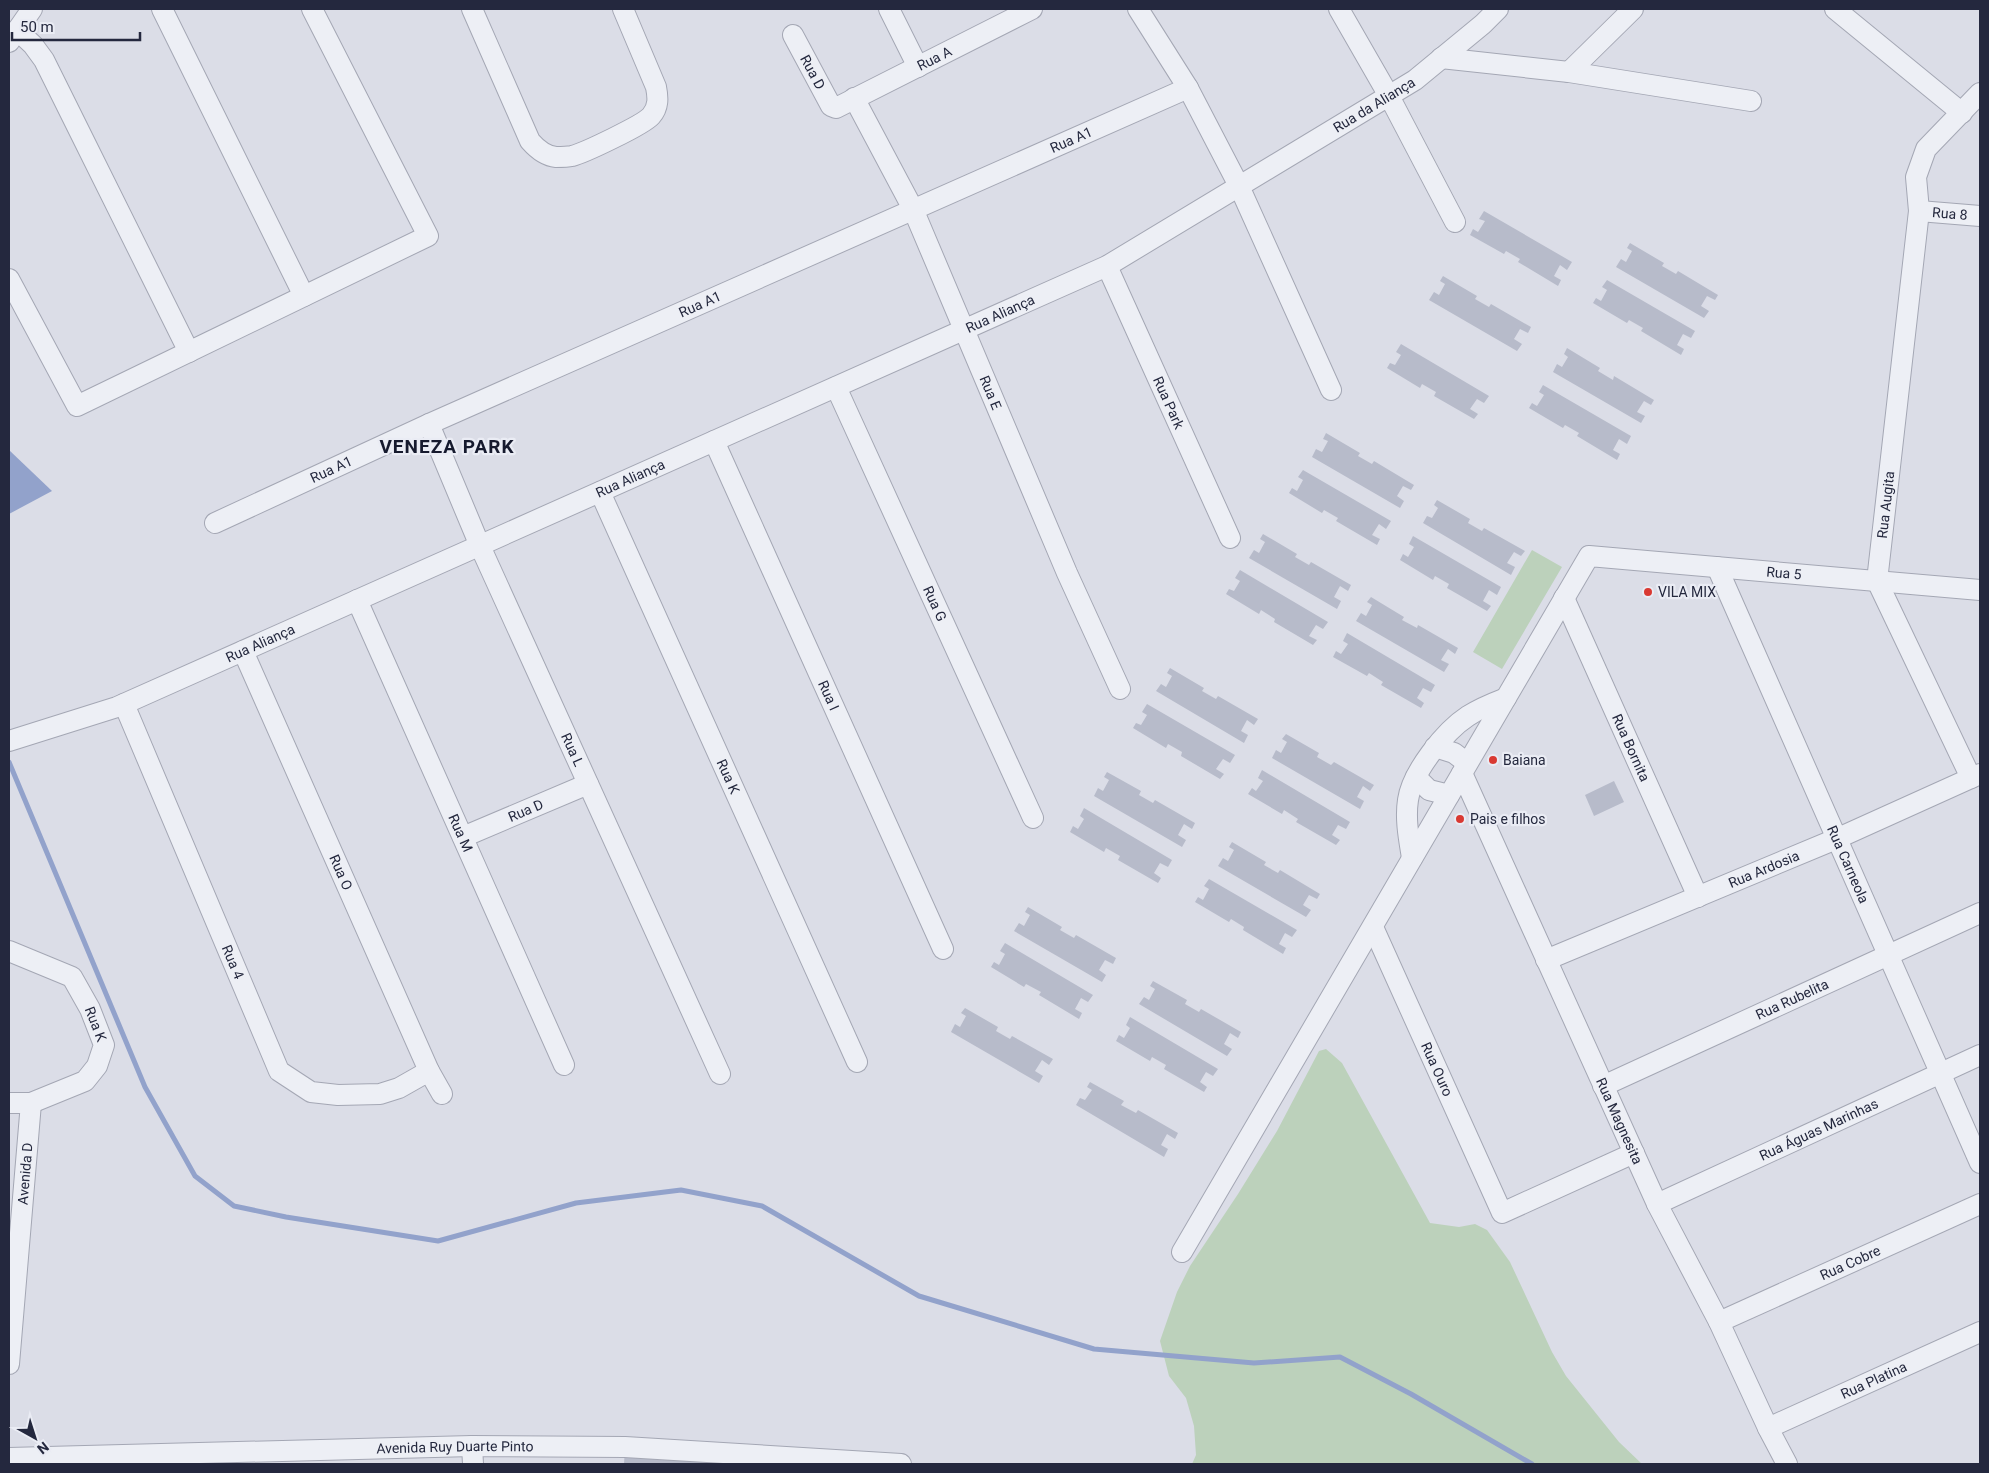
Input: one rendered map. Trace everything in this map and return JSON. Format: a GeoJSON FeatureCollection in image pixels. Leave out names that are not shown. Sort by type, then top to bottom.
{"type":"FeatureCollection","features":[{"type":"Feature","properties":{"kind":"street"},"geometry":{"type":"LineString","coordinates":[[32,9],[13,36],[33,45],[44,60],[189,352]]}},
{"type":"Feature","properties":{"kind":"street"},"geometry":{"type":"LineString","coordinates":[[162,9],[304,296]]}},
{"type":"Feature","properties":{"kind":"street"},"geometry":{"type":"LineString","coordinates":[[9,278],[77,406],[428,236],[312,9]]}},
{"type":"Feature","properties":{"kind":"street"},"geometry":{"type":"LineString","coordinates":[[472,9],[530,141],[545,154],[555,157],[572,156],[641,125],[651,116],[656,108],[658,99],[656,87],[623,9]]}},
{"type":"Feature","properties":{"kind":"street"},"geometry":{"type":"LineString","coordinates":[[889,9],[918,67]]}},
{"type":"Feature","properties":{"kind":"street","name":"Rua A"},"geometry":{"type":"LineString","coordinates":[[836,108],[918,67],[1006,14],[1032,9]]}},
{"type":"Feature","properties":{"kind":"street"},"geometry":{"type":"LineString","coordinates":[[1138,9],[1188,88],[1239,186],[1331,390]]}},
{"type":"Feature","properties":{"kind":"street"},"geometry":{"type":"LineString","coordinates":[[1339,9],[1389,96],[1455,222]]}},
{"type":"Feature","properties":{"kind":"street","name":"Rua da Aliança"},"geometry":{"type":"LineString","coordinates":[[1239,186],[1414,80],[1483,24],[1498,9]]}},
{"type":"Feature","properties":{"kind":"street"},"geometry":{"type":"LineString","coordinates":[[1569,72],[1633,9]]}},
{"type":"Feature","properties":{"kind":"street"},"geometry":{"type":"LineString","coordinates":[[1837,9],[1962,113]]}},
{"type":"Feature","properties":{"kind":"street","name":"Rua D"},"geometry":{"type":"LineString","coordinates":[[793,35],[831,106],[836,108]]}},
{"type":"Feature","properties":{"kind":"street"},"geometry":{"type":"LineString","coordinates":[[1441,58],[1569,72],[1751,101]]}},
{"type":"Feature","properties":{"kind":"street","name":"Rua A1"},"geometry":{"type":"LineString","coordinates":[[215,523],[429,424],[1188,88]]}},
{"type":"Feature","properties":{"kind":"street","name":"Rua Augita"},"geometry":{"type":"LineString","coordinates":[[1877,581],[1919,211],[1916,177],[1926,149],[1980,93]]}},
{"type":"Feature","properties":{"kind":"street","name":"Rua E"},"geometry":{"type":"LineString","coordinates":[[854,98],[913,209],[1067,573],[1120,689]]}},
{"type":"Feature","properties":{"kind":"street","name":"Rua Aliança"},"geometry":{"type":"LineString","coordinates":[[17,738],[124,704],[1107,266],[1239,186]]}},
{"type":"Feature","properties":{"kind":"street","name":"Rua 8"},"geometry":{"type":"LineString","coordinates":[[1919,211],[1980,216]]}},
{"type":"Feature","properties":{"kind":"street","name":"Rua Park"},"geometry":{"type":"LineString","coordinates":[[1107,266],[1230,538]]}},
{"type":"Feature","properties":{"kind":"street","name":"Rua G"},"geometry":{"type":"LineString","coordinates":[[836,387],[1033,818]]}},
{"type":"Feature","properties":{"kind":"street","name":"Rua L"},"geometry":{"type":"LineString","coordinates":[[429,424],[480,546],[720,1074]]}},
{"type":"Feature","properties":{"kind":"street","name":"Rua I"},"geometry":{"type":"LineString","coordinates":[[714,441],[943,949]]}},
{"type":"Feature","properties":{"kind":"street","name":"Rua K"},"geometry":{"type":"LineString","coordinates":[[600,492],[857,1062]]}},
{"type":"Feature","properties":{"kind":"street","name":"Rua 5"},"geometry":{"type":"LineString","coordinates":[[1564,598],[1589,556],[1980,590]]}},
{"type":"Feature","properties":{"kind":"street","name":"Rua Carneola"},"geometry":{"type":"LineString","coordinates":[[1717,566],[1980,1163]]}},
{"type":"Feature","properties":{"kind":"street"},"geometry":{"type":"LineString","coordinates":[[1877,581],[1976,776]]}},
{"type":"Feature","properties":{"kind":"street"},"geometry":{"type":"LineString","coordinates":[[1182,1252],[1564,598]]}},
{"type":"Feature","properties":{"kind":"street","name":"Rua Bornita"},"geometry":{"type":"LineString","coordinates":[[1564,598],[1698,897]]}},
{"type":"Feature","properties":{"kind":"street","name":"Rua M"},"geometry":{"type":"LineString","coordinates":[[357,600],[564,1065]]}},
{"type":"Feature","properties":{"kind":"street","name":"Rua O"},"geometry":{"type":"LineString","coordinates":[[243,651],[429,1071],[442,1094]]}},
{"type":"Feature","properties":{"kind":"street"},"geometry":{"type":"LineString","coordinates":[[1412,858],[1407,828],[1408,800],[1416,777],[1435,747],[1466,717],[1485,706],[1506,698]]}},
{"type":"Feature","properties":{"kind":"street","name":"Rua 4"},"geometry":{"type":"LineString","coordinates":[[124,704],[279,1070],[311,1092],[338,1096],[380,1094],[399,1088],[429,1071]]}},
{"type":"Feature","properties":{"kind":"street"},"geometry":{"type":"LineString","coordinates":[[1435,747],[1454,753],[1465,768]]}},
{"type":"Feature","properties":{"kind":"street","name":"Rua Magnesita"},"geometry":{"type":"LineString","coordinates":[[1465,768],[1546,960],[1657,1204],[1720,1322],[1768,1428],[1787,1464]]}},
{"type":"Feature","properties":{"kind":"street","name":"Rua Ardosia"},"geometry":{"type":"LineString","coordinates":[[1546,960],[1836,839],[1976,776]]}},
{"type":"Feature","properties":{"kind":"street"},"geometry":{"type":"LineString","coordinates":[[1416,777],[1429,790],[1449,796]]}},
{"type":"Feature","properties":{"kind":"street","name":"Rua D"},"geometry":{"type":"LineString","coordinates":[[462,837],[588,784]]}},
{"type":"Feature","properties":{"kind":"street","name":"Rua Rubelita"},"geometry":{"type":"LineString","coordinates":[[1603,1086],[1980,912]]}},
{"type":"Feature","properties":{"kind":"street","name":"Rua Ouro"},"geometry":{"type":"LineString","coordinates":[[1372,926],[1502,1213],[1634,1154]]}},
{"type":"Feature","properties":{"kind":"street","name":"Rua K"},"geometry":{"type":"LineString","coordinates":[[9,951],[72,977],[90,1009],[104,1045],[97,1066],[85,1082],[31,1103],[9,1103]]}},
{"type":"Feature","properties":{"kind":"street","name":"Rua Águas Marinhas"},"geometry":{"type":"LineString","coordinates":[[1657,1204],[1980,1055]]}},
{"type":"Feature","properties":{"kind":"street","name":"Avenida D"},"geometry":{"type":"LineString","coordinates":[[9,1364],[12,1285],[31,1103]]}},
{"type":"Feature","properties":{"kind":"street","name":"Rua Cobre"},"geometry":{"type":"LineString","coordinates":[[1720,1322],[1980,1204]]}},
{"type":"Feature","properties":{"kind":"street","name":"Rua Platina"},"geometry":{"type":"LineString","coordinates":[[1768,1428],[1980,1332]]}},
{"type":"Feature","properties":{"kind":"street","name":"Avenida Ruy Duarte Pinto"},"geometry":{"type":"LineString","coordinates":[[9,1458],[624,1456],[901,1464]]}},
{"type":"Feature","properties":{"kind":"green space"},"geometry":{"type":"Polygon","coordinates":[[[1532,550],[1562,567],[1502,669],[1473,652],[1532,550]]]}},
{"type":"Feature","properties":{"kind":"green space"},"geometry":{"type":"Polygon","coordinates":[[[1326,1049],[1342,1063],[1430,1223],[1459,1227],[1475,1224],[1487,1230],[1510,1262],[1552,1352],[1566,1376],[1619,1442],[1642,1464],[1192,1464],[1196,1455],[1194,1426],[1186,1398],[1169,1376],[1160,1341],[1177,1292],[1190,1266],[1277,1131],[1319,1051],[1326,1049]]]}},
{"type":"Feature","properties":{"kind":"water"},"geometry":{"type":"Polygon","coordinates":[[[9,450],[52,491],[9,514],[9,450]]]}},
{"type":"Feature","properties":{"kind":"building"},"geometry":{"type":"Polygon","coordinates":[[[1484,211],[1572,262],[1567,270],[1560,265],[1554,276],[1561,280],[1558,286],[1518,262],[1520,259],[1506,251],[1504,254],[1470,235],[1473,229],[1478,232],[1485,221],[1479,219],[1484,211]]]}},
{"type":"Feature","properties":{"kind":"building"},"geometry":{"type":"Polygon","coordinates":[[[1630,243],[1664,263],[1662,266],[1676,274],[1678,271],[1718,295],[1715,300],[1707,296],[1701,306],[1709,311],[1704,318],[1616,267],[1621,259],[1626,262],[1632,251],[1627,248],[1630,243]]]}},
{"type":"Feature","properties":{"kind":"building"},"geometry":{"type":"Polygon","coordinates":[[[1443,276],[1477,296],[1475,299],[1489,307],[1491,304],[1531,327],[1528,333],[1520,329],[1514,339],[1522,344],[1517,351],[1429,300],[1434,292],[1439,295],[1445,284],[1440,281],[1443,276]]]}},
{"type":"Feature","properties":{"kind":"building"},"geometry":{"type":"Polygon","coordinates":[[[1607,280],[1695,331],[1691,338],[1683,334],[1677,345],[1684,349],[1681,355],[1641,331],[1643,328],[1629,320],[1627,323],[1593,303],[1596,298],[1601,301],[1607,290],[1602,287],[1607,280]]]}},
{"type":"Feature","properties":{"kind":"building"},"geometry":{"type":"Polygon","coordinates":[[[1401,344],[1489,396],[1484,403],[1477,399],[1470,409],[1478,414],[1474,419],[1434,396],[1436,392],[1422,384],[1420,388],[1387,368],[1390,363],[1395,365],[1401,355],[1396,352],[1401,344]]]}},
{"type":"Feature","properties":{"kind":"building"},"geometry":{"type":"Polygon","coordinates":[[[1567,348],[1600,368],[1598,371],[1613,380],[1614,376],[1654,400],[1651,405],[1644,401],[1637,412],[1645,416],[1641,423],[1553,372],[1557,364],[1562,367],[1568,357],[1564,354],[1567,348]]]}},
{"type":"Feature","properties":{"kind":"building"},"geometry":{"type":"Polygon","coordinates":[[[1543,385],[1631,436],[1627,444],[1619,439],[1613,450],[1620,454],[1617,460],[1577,436],[1579,433],[1565,425],[1563,428],[1529,408],[1532,403],[1537,406],[1544,395],[1539,392],[1543,385]]]}},
{"type":"Feature","properties":{"kind":"building"},"geometry":{"type":"Polygon","coordinates":[[[1326,433],[1360,453],[1358,456],[1372,464],[1374,461],[1414,485],[1411,490],[1403,486],[1397,496],[1404,501],[1400,508],[1312,457],[1316,449],[1322,452],[1328,441],[1323,439],[1326,433]]]}},
{"type":"Feature","properties":{"kind":"building"},"geometry":{"type":"Polygon","coordinates":[[[1303,470],[1391,521],[1386,529],[1379,524],[1372,535],[1380,539],[1377,545],[1336,521],[1338,518],[1324,510],[1322,513],[1289,493],[1292,488],[1297,491],[1303,480],[1298,477],[1303,470]]]}},
{"type":"Feature","properties":{"kind":"building"},"geometry":{"type":"Polygon","coordinates":[[[1437,500],[1470,519],[1468,523],[1482,531],[1484,528],[1525,551],[1521,556],[1514,552],[1507,563],[1515,567],[1511,575],[1423,523],[1427,516],[1432,518],[1438,508],[1434,505],[1437,500]]]}},
{"type":"Feature","properties":{"kind":"building"},"geometry":{"type":"Polygon","coordinates":[[[1263,534],[1297,554],[1295,557],[1309,565],[1311,562],[1351,585],[1348,591],[1340,586],[1334,597],[1341,601],[1337,609],[1249,558],[1254,550],[1259,553],[1265,542],[1260,539],[1263,534]]]}},
{"type":"Feature","properties":{"kind":"building"},"geometry":{"type":"Polygon","coordinates":[[[1413,536],[1501,587],[1497,595],[1489,590],[1483,601],[1491,606],[1487,611],[1447,588],[1449,584],[1435,576],[1433,580],[1400,560],[1403,554],[1408,557],[1414,547],[1409,544],[1413,536]]]}},
{"type":"Feature","properties":{"kind":"building"},"geometry":{"type":"Polygon","coordinates":[[[1240,570],[1328,622],[1323,629],[1316,625],[1309,636],[1317,640],[1313,645],[1274,622],[1275,619],[1261,610],[1259,614],[1226,594],[1229,589],[1234,591],[1240,581],[1235,578],[1240,570]]]}},
{"type":"Feature","properties":{"kind":"building"},"geometry":{"type":"Polygon","coordinates":[[[1371,597],[1404,617],[1402,620],[1417,628],[1418,625],[1458,648],[1455,654],[1448,649],[1441,660],[1449,664],[1444,672],[1356,621],[1361,613],[1366,616],[1372,605],[1367,602],[1371,597]]]}},
{"type":"Feature","properties":{"kind":"building"},"geometry":{"type":"Polygon","coordinates":[[[1347,633],[1435,685],[1431,692],[1423,688],[1417,698],[1424,703],[1421,708],[1381,685],[1383,682],[1369,673],[1367,676],[1333,657],[1336,651],[1341,654],[1348,644],[1343,641],[1347,633]]]}},
{"type":"Feature","properties":{"kind":"building"},"geometry":{"type":"Polygon","coordinates":[[[1170,668],[1204,688],[1202,691],[1216,699],[1218,696],[1258,719],[1254,725],[1247,720],[1241,731],[1248,735],[1244,743],[1156,691],[1161,684],[1166,687],[1172,676],[1167,673],[1170,668]]]}},
{"type":"Feature","properties":{"kind":"building"},"geometry":{"type":"Polygon","coordinates":[[[1147,704],[1235,755],[1230,763],[1223,759],[1216,769],[1224,774],[1220,779],[1181,756],[1182,752],[1168,744],[1166,748],[1133,728],[1136,723],[1141,725],[1147,715],[1142,712],[1147,704]]]}},
{"type":"Feature","properties":{"kind":"building"},"geometry":{"type":"Polygon","coordinates":[[[1286,734],[1319,753],[1317,757],[1331,765],[1334,762],[1374,785],[1370,791],[1363,786],[1357,797],[1364,801],[1360,809],[1272,758],[1276,750],[1281,753],[1287,742],[1282,739],[1286,734]]]}},
{"type":"Feature","properties":{"kind":"building"},"geometry":{"type":"Polygon","coordinates":[[[1262,770],[1350,822],[1346,829],[1338,825],[1332,835],[1340,840],[1336,845],[1296,822],[1298,819],[1284,810],[1282,814],[1248,794],[1252,788],[1256,791],[1263,781],[1258,778],[1262,770]]]}},
{"type":"Feature","properties":{"kind":"building"},"geometry":{"type":"Polygon","coordinates":[[[1107,772],[1141,791],[1139,795],[1153,803],[1155,800],[1195,823],[1192,829],[1184,824],[1178,835],[1186,840],[1182,847],[1094,796],[1098,788],[1103,791],[1109,780],[1104,777],[1107,772]]]}},
{"type":"Feature","properties":{"kind":"building"},"geometry":{"type":"Polygon","coordinates":[[[1614,781],[1624,802],[1594,816],[1585,795],[1614,781]]]}},
{"type":"Feature","properties":{"kind":"building"},"geometry":{"type":"Polygon","coordinates":[[[1084,808],[1172,860],[1168,867],[1160,863],[1154,873],[1161,878],[1158,883],[1118,860],[1120,856],[1106,848],[1104,852],[1070,832],[1073,826],[1078,829],[1084,819],[1080,816],[1084,808]]]}},
{"type":"Feature","properties":{"kind":"building"},"geometry":{"type":"Polygon","coordinates":[[[1232,842],[1266,862],[1264,865],[1278,873],[1280,870],[1320,894],[1317,899],[1309,895],[1303,905],[1311,910],[1306,917],[1218,866],[1223,858],[1228,861],[1234,850],[1229,847],[1232,842]]]}},
{"type":"Feature","properties":{"kind":"building"},"geometry":{"type":"Polygon","coordinates":[[[1209,879],[1297,930],[1292,937],[1285,933],[1279,944],[1286,948],[1283,954],[1243,930],[1244,927],[1231,919],[1229,922],[1195,902],[1198,897],[1203,900],[1209,889],[1204,886],[1209,879]]]}},
{"type":"Feature","properties":{"kind":"building"},"geometry":{"type":"Polygon","coordinates":[[[1028,907],[1062,927],[1060,930],[1074,938],[1076,935],[1116,958],[1113,964],[1105,960],[1099,970],[1106,975],[1102,982],[1014,931],[1019,923],[1024,926],[1030,915],[1025,912],[1028,907]]]}},
{"type":"Feature","properties":{"kind":"building"},"geometry":{"type":"Polygon","coordinates":[[[1005,943],[1093,995],[1088,1002],[1081,998],[1075,1009],[1082,1013],[1079,1019],[1039,995],[1041,992],[1026,984],[1024,987],[991,967],[994,962],[999,965],[1005,954],[1000,951],[1005,943]]]}},
{"type":"Feature","properties":{"kind":"building"},"geometry":{"type":"Polygon","coordinates":[[[1153,981],[1187,1000],[1185,1004],[1199,1012],[1201,1009],[1241,1032],[1238,1038],[1230,1033],[1224,1044],[1232,1049],[1227,1056],[1139,1004],[1144,997],[1149,1000],[1155,989],[1150,986],[1153,981]]]}},
{"type":"Feature","properties":{"kind":"building"},"geometry":{"type":"Polygon","coordinates":[[[965,1008],[998,1027],[996,1031],[1010,1039],[1012,1036],[1053,1059],[1049,1065],[1042,1060],[1035,1071],[1043,1076],[1039,1083],[951,1032],[955,1024],[960,1027],[966,1016],[961,1013],[965,1008]]]}},
{"type":"Feature","properties":{"kind":"building"},"geometry":{"type":"Polygon","coordinates":[[[1130,1017],[1218,1069],[1213,1076],[1206,1072],[1200,1082],[1207,1087],[1204,1092],[1164,1069],[1166,1065],[1152,1057],[1150,1061],[1116,1041],[1119,1035],[1124,1038],[1130,1028],[1126,1025],[1130,1017]]]}},
{"type":"Feature","properties":{"kind":"building"},"geometry":{"type":"Polygon","coordinates":[[[1090,1082],[1124,1101],[1121,1105],[1136,1113],[1138,1110],[1178,1133],[1175,1139],[1167,1134],[1161,1145],[1168,1149],[1164,1157],[1076,1105],[1080,1098],[1085,1100],[1092,1090],[1087,1087],[1090,1082]]]}},
{"type":"Feature","properties":{"kind":"building"},"geometry":{"type":"Polygon","coordinates":[[[625,1447],[775,1464],[624,1464],[625,1447]]]}},
{"type":"Feature","properties":{"kind":"waterway"},"geometry":{"type":"LineString","coordinates":[[9,762],[145,1087],[195,1176],[234,1206],[286,1217],[438,1241],[576,1203],[681,1190],[762,1206],[919,1296],[1094,1349],[1254,1363],[1340,1357],[1411,1394],[1532,1464]]}},
{"type":"Feature","properties":{"kind":"place","name":"VILA MIX"},"geometry":{"type":"Point","coordinates":[1648,592]}},
{"type":"Feature","properties":{"kind":"place","name":"Baiana"},"geometry":{"type":"Point","coordinates":[1493,760]}},
{"type":"Feature","properties":{"kind":"place","name":"Pais e filhos"},"geometry":{"type":"Point","coordinates":[1460,819]}},
{"type":"Feature","properties":{"kind":"district","name":"VENEZA PARK"},"geometry":{"type":"Point","coordinates":[447,446]}}]}
